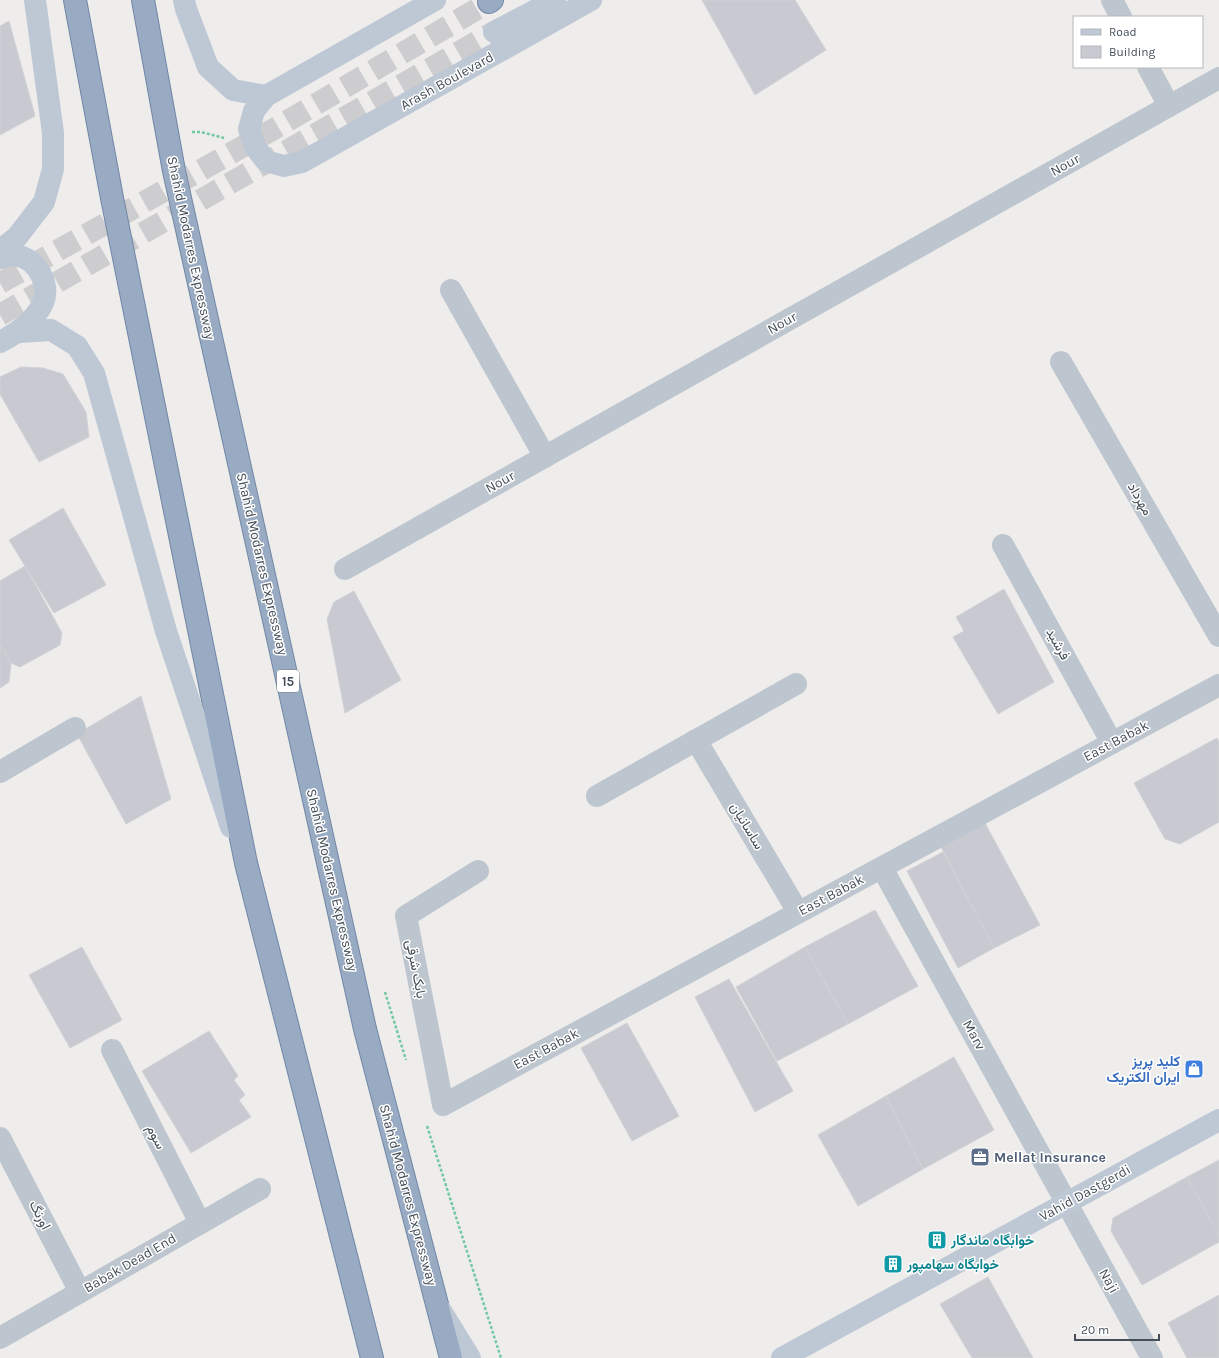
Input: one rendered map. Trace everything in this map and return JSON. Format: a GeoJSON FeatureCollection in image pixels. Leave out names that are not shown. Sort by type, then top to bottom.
{"type":"FeatureCollection","features":[{"type":"Feature","properties":{"kind":"highway"},"geometry":{"type":"LineString","coordinates":[[75,0],[117,222],[246,863],[372,1358]]}},
{"type":"Feature","properties":{"kind":"highway","name":"Shahid Modarres Expressway"},"geometry":{"type":"LineString","coordinates":[[143,0],[174,171],[364,1022],[436,1304],[452,1358]]}},
{"type":"Feature","properties":{"kind":"main road"},"geometry":{"type":"LineString","coordinates":[[0,250],[17,237],[44,202],[53,169],[53,133],[35,0]]}},
{"type":"Feature","properties":{"kind":"main road"},"geometry":{"type":"LineString","coordinates":[[184,0],[208,67],[233,90],[266,96],[435,0]]}},
{"type":"Feature","properties":{"kind":"main road","name":"Arash Boulevard"},"geometry":{"type":"LineString","coordinates":[[494,32],[555,0]]}},
{"type":"Feature","properties":{"kind":"main road","name":"Arash Boulevard"},"geometry":{"type":"LineString","coordinates":[[266,96],[254,111],[249,129],[255,146],[266,161],[284,166],[302,162],[591,0]]}},
{"type":"Feature","properties":{"kind":"main road"},"geometry":{"type":"LineString","coordinates":[[0,258],[18,256],[28,260],[39,270],[45,285],[44,302],[36,316],[19,332],[0,342]]}},
{"type":"Feature","properties":{"kind":"main road"},"geometry":{"type":"LineString","coordinates":[[19,332],[51,330],[77,346],[94,373],[166,631],[256,902]]}},
{"type":"Feature","properties":{"kind":"main road","name":"Vahid Dastgerdi"},"geometry":{"type":"LineString","coordinates":[[782,1358],[1219,1120]]}},
{"type":"Feature","properties":{"kind":"main road"},"geometry":{"type":"LineString","coordinates":[[436,1304],[470,1358]]}},
{"type":"Feature","properties":{"kind":"street"},"geometry":{"type":"LineString","coordinates":[[1112,0],[1120,16]]}},
{"type":"Feature","properties":{"kind":"street"},"geometry":{"type":"LineString","coordinates":[[1149,68],[1169,106]]}},
{"type":"Feature","properties":{"kind":"street","name":"Nour"},"geometry":{"type":"LineString","coordinates":[[345,569],[1219,78]]}},
{"type":"Feature","properties":{"kind":"street"},"geometry":{"type":"LineString","coordinates":[[451,290],[545,457]]}},
{"type":"Feature","properties":{"kind":"street","name":"مهرداد"},"geometry":{"type":"LineString","coordinates":[[1061,362],[1219,636]]}},
{"type":"Feature","properties":{"kind":"street","name":"فرشید"},"geometry":{"type":"LineString","coordinates":[[1003,545],[1112,743]]}},
{"type":"Feature","properties":{"kind":"street"},"geometry":{"type":"LineString","coordinates":[[597,796],[796,684]]}},
{"type":"Feature","properties":{"kind":"street","name":"East Babak"},"geometry":{"type":"LineString","coordinates":[[478,871],[406,916],[443,1104],[1219,685]]}},
{"type":"Feature","properties":{"kind":"street"},"geometry":{"type":"LineString","coordinates":[[0,772],[75,728]]}},
{"type":"Feature","properties":{"kind":"street","name":"ساسانیان"},"geometry":{"type":"LineString","coordinates":[[696,740],[798,912]]}},
{"type":"Feature","properties":{"kind":"street","name":"Marv"},"geometry":{"type":"LineString","coordinates":[[882,868],[1066,1203]]}},
{"type":"Feature","properties":{"kind":"street","name":"سوم"},"geometry":{"type":"LineString","coordinates":[[112,1050],[200,1223]]}},
{"type":"Feature","properties":{"kind":"street","name":"اورنگ"},"geometry":{"type":"LineString","coordinates":[[0,1138],[80,1292]]}},
{"type":"Feature","properties":{"kind":"street","name":"Babak Dead End"},"geometry":{"type":"LineString","coordinates":[[0,1338],[260,1189]]}},
{"type":"Feature","properties":{"kind":"street","name":"Naji"},"geometry":{"type":"LineString","coordinates":[[1066,1203],[1152,1358]]}},
{"type":"Feature","properties":{"kind":"building"},"geometry":{"type":"Polygon","coordinates":[[[702,0],[795,0],[826,50],[755,95],[702,0]]]}},
{"type":"Feature","properties":{"kind":"building"},"geometry":{"type":"Polygon","coordinates":[[[9,21],[35,116],[0,135],[0,26],[9,21]]]}},
{"type":"Feature","properties":{"kind":"building"},"geometry":{"type":"Polygon","coordinates":[[[21,367],[43,368],[63,374],[86,412],[89,437],[39,462],[0,394],[0,377],[21,367]]]}},
{"type":"Feature","properties":{"kind":"building"},"geometry":{"type":"Polygon","coordinates":[[[63,508],[106,585],[54,613],[9,540],[63,508]]]}},
{"type":"Feature","properties":{"kind":"building"},"geometry":{"type":"Polygon","coordinates":[[[25,566],[62,633],[60,645],[20,667],[11,663],[0,644],[0,581],[25,566]]]}},
{"type":"Feature","properties":{"kind":"building"},"geometry":{"type":"Polygon","coordinates":[[[1004,589],[1054,682],[998,714],[953,637],[964,631],[956,617],[1004,589]]]}},
{"type":"Feature","properties":{"kind":"building"},"geometry":{"type":"Polygon","coordinates":[[[354,591],[401,680],[345,713],[327,619],[334,602],[354,591]]]}},
{"type":"Feature","properties":{"kind":"building"},"geometry":{"type":"Polygon","coordinates":[[[0,644],[11,663],[9,682],[0,688],[0,644]]]}},
{"type":"Feature","properties":{"kind":"building"},"geometry":{"type":"Polygon","coordinates":[[[141,696],[171,799],[126,824],[77,734],[141,696]]]}},
{"type":"Feature","properties":{"kind":"building"},"geometry":{"type":"Polygon","coordinates":[[[1217,738],[1219,742],[1219,822],[1180,844],[1165,839],[1134,783],[1217,738]]]}},
{"type":"Feature","properties":{"kind":"building"},"geometry":{"type":"Polygon","coordinates":[[[985,823],[1040,925],[994,948],[941,847],[985,823]]]}},
{"type":"Feature","properties":{"kind":"building"},"geometry":{"type":"Polygon","coordinates":[[[943,852],[994,948],[958,968],[907,871],[943,852]]]}},
{"type":"Feature","properties":{"kind":"building"},"geometry":{"type":"Polygon","coordinates":[[[875,910],[918,986],[848,1024],[805,947],[875,910]]]}},
{"type":"Feature","properties":{"kind":"building"},"geometry":{"type":"Polygon","coordinates":[[[82,947],[122,1020],[70,1048],[29,975],[82,947]]]}},
{"type":"Feature","properties":{"kind":"building"},"geometry":{"type":"Polygon","coordinates":[[[805,947],[848,1024],[777,1061],[736,987],[805,947]]]}},
{"type":"Feature","properties":{"kind":"building"},"geometry":{"type":"Polygon","coordinates":[[[729,979],[793,1091],[755,1112],[695,997],[729,979]]]}},
{"type":"Feature","properties":{"kind":"building"},"geometry":{"type":"Polygon","coordinates":[[[627,1023],[679,1116],[632,1141],[581,1048],[627,1023]]]}},
{"type":"Feature","properties":{"kind":"building"},"geometry":{"type":"Polygon","coordinates":[[[209,1031],[238,1076],[234,1080],[245,1095],[239,1100],[251,1117],[191,1153],[142,1071],[209,1031]]]}},
{"type":"Feature","properties":{"kind":"building"},"geometry":{"type":"Polygon","coordinates":[[[954,1057],[994,1130],[923,1169],[886,1096],[954,1057]]]}},
{"type":"Feature","properties":{"kind":"building"},"geometry":{"type":"Polygon","coordinates":[[[886,1096],[923,1169],[858,1206],[818,1135],[886,1096]]]}},
{"type":"Feature","properties":{"kind":"building"},"geometry":{"type":"Polygon","coordinates":[[[1219,1160],[1219,1236],[1187,1177],[1219,1160]]]}},
{"type":"Feature","properties":{"kind":"building"},"geometry":{"type":"Polygon","coordinates":[[[1187,1177],[1219,1236],[1219,1242],[1142,1285],[1111,1231],[1113,1218],[1187,1177]]]}},
{"type":"Feature","properties":{"kind":"building","name":"خوابگاه ماندگار"},"geometry":{"type":"Polygon","coordinates":[[[942,1233],[946,1243],[932,1247],[929,1237],[942,1233]]]}},
{"type":"Feature","properties":{"kind":"building","name":"خوابگاه سهامپور"},"geometry":{"type":"Polygon","coordinates":[[[897,1257],[901,1267],[888,1271],[885,1261],[897,1257]]]}},
{"type":"Feature","properties":{"kind":"building"},"geometry":{"type":"Polygon","coordinates":[[[988,1277],[1033,1358],[972,1358],[940,1304],[988,1277]]]}},
{"type":"Feature","properties":{"kind":"building"},"geometry":{"type":"Polygon","coordinates":[[[1219,1295],[1219,1358],[1187,1358],[1168,1323],[1219,1295]]]}},
{"type":"Feature","properties":{"kind":"tunnel"},"geometry":{"type":"LineString","coordinates":[[0,283],[274,129],[489,2]]}},
{"type":"Feature","properties":{"kind":"tunnel"},"geometry":{"type":"LineString","coordinates":[[0,315],[494,32]]}},
{"type":"Feature","properties":{"kind":"place","name":"کلید پریز ایران الکتریک"},"geometry":{"type":"Point","coordinates":[1194,1069]}},
{"type":"Feature","properties":{"kind":"place","name":"Mellat Insurance"},"geometry":{"type":"Point","coordinates":[980,1157]}},
{"type":"Feature","properties":{"kind":"place","name":"خوابگاه ماندگار"},"geometry":{"type":"Point","coordinates":[937,1240]}},
{"type":"Feature","properties":{"kind":"place","name":"خوابگاه سهامپور"},"geometry":{"type":"Point","coordinates":[893,1264]}}]}
